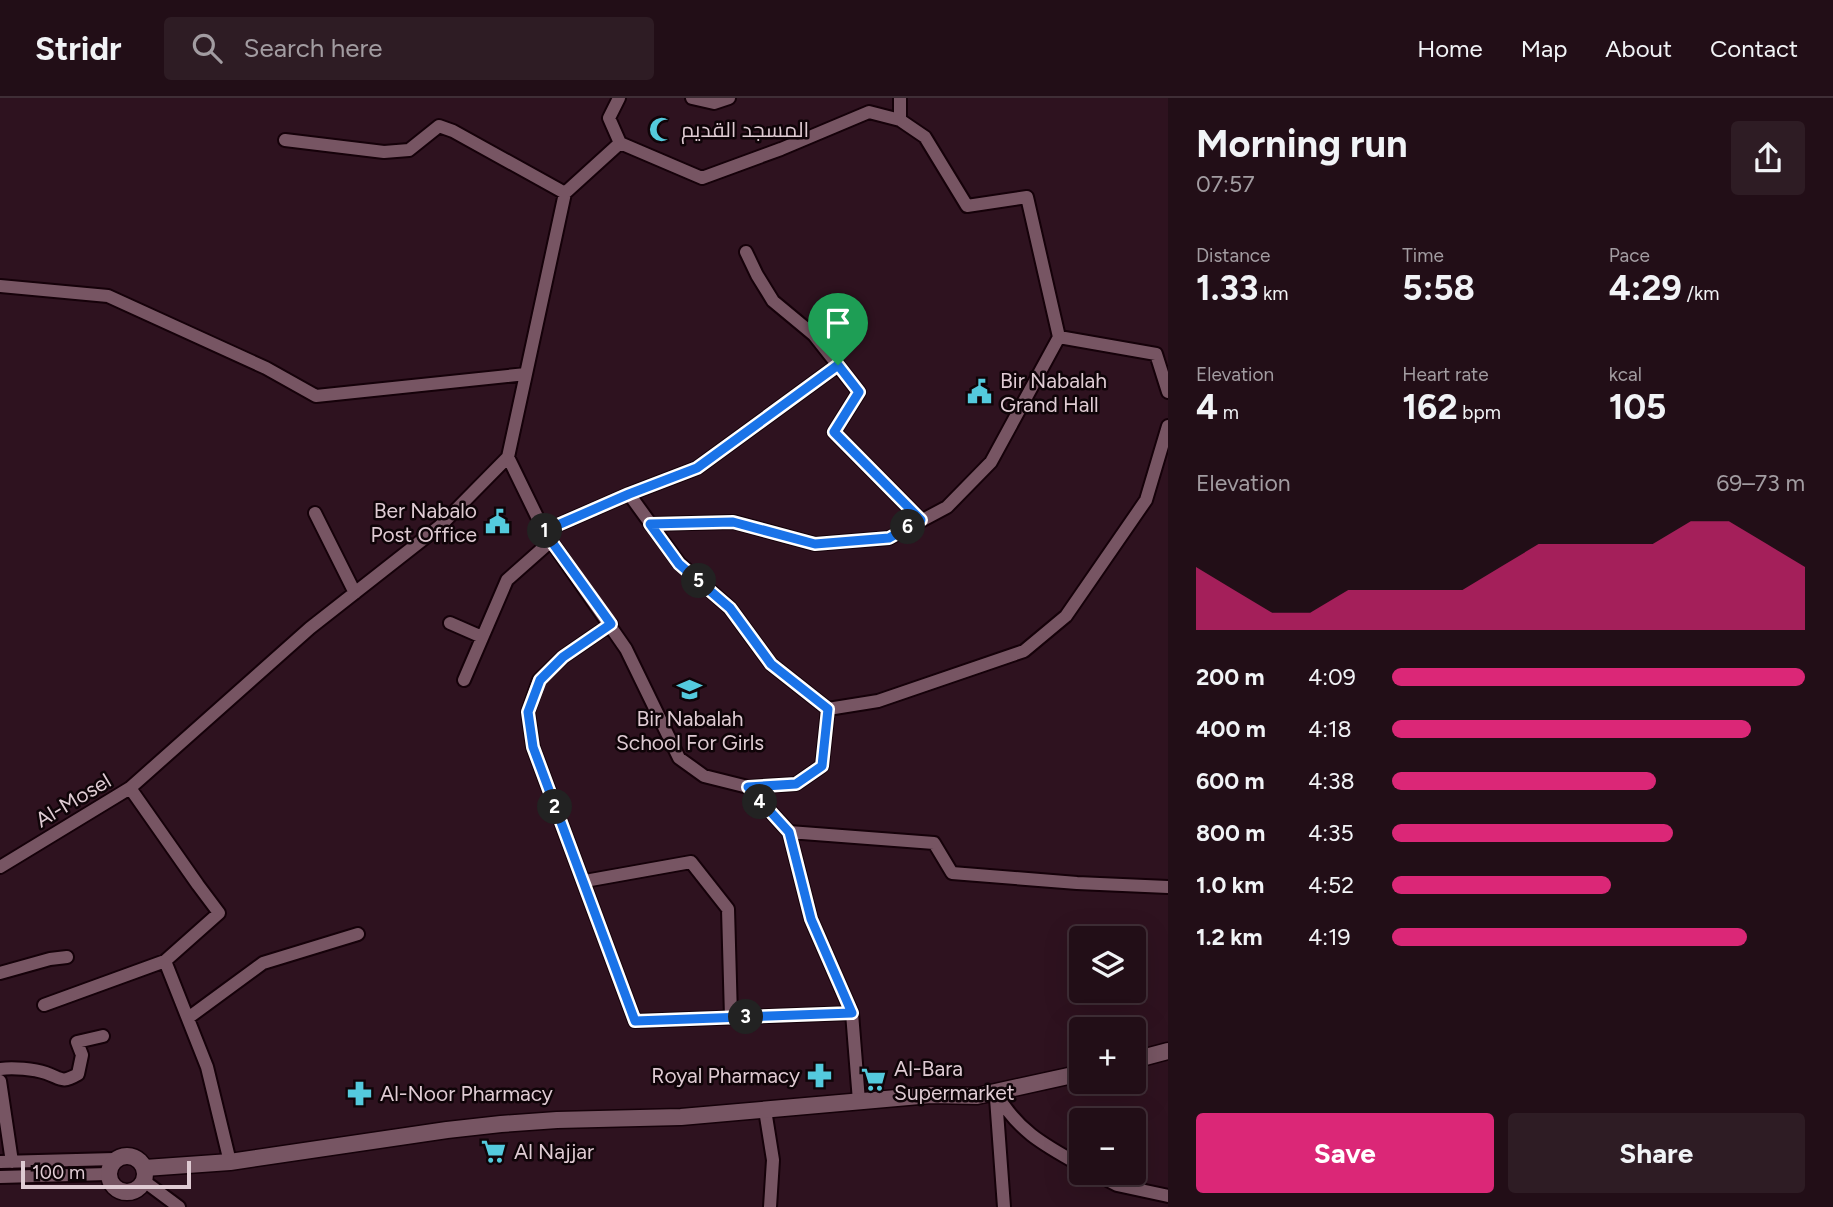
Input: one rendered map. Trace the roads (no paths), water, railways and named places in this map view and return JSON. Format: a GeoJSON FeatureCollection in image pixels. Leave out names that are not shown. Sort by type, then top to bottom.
{"type":"FeatureCollection","features":[{"type":"Feature","properties":{"kind":"street"},"geometry":{"type":"LineString","coordinates":[[619,98],[609,118],[620,143],[702,178],[869,112],[900,120],[925,137],[967,206],[1027,197],[1059,337],[991,462],[947,507],[889,538],[815,544],[733,522],[650,524]]}},
{"type":"Feature","properties":{"kind":"street"},"geometry":{"type":"LineString","coordinates":[[692,98],[714,103],[729,98]]}},
{"type":"Feature","properties":{"kind":"street"},"geometry":{"type":"LineString","coordinates":[[900,98],[900,120]]}},
{"type":"Feature","properties":{"kind":"street"},"geometry":{"type":"LineString","coordinates":[[285,141],[384,152],[409,150],[439,126],[453,131],[565,193]]}},
{"type":"Feature","properties":{"kind":"street"},"geometry":{"type":"LineString","coordinates":[[620,143],[565,193],[508,457],[548,536],[626,649],[679,758],[704,776],[748,787],[796,784],[822,766],[828,709]]}},
{"type":"Feature","properties":{"kind":"street"},"geometry":{"type":"LineString","coordinates":[[746,252],[773,302],[814,335],[859,392],[834,432],[921,520]]}},
{"type":"Feature","properties":{"kind":"street"},"geometry":{"type":"LineString","coordinates":[[0,286],[108,296],[266,368],[316,396],[526,374]]}},
{"type":"Feature","properties":{"kind":"street"},"geometry":{"type":"LineString","coordinates":[[1059,337],[1156,354],[1168,392]]}},
{"type":"Feature","properties":{"kind":"street"},"geometry":{"type":"LineString","coordinates":[[464,680],[507,580],[548,536],[629,494],[697,468],[838,365]]}},
{"type":"Feature","properties":{"kind":"street"},"geometry":{"type":"LineString","coordinates":[[629,494],[679,564],[730,608],[771,664],[828,709],[878,701],[1024,651],[1066,616],[1146,500],[1168,426]]}},
{"type":"Feature","properties":{"kind":"street","name":"Al-Mosel"},"geometry":{"type":"LineString","coordinates":[[0,867],[130,788],[310,628],[440,526],[508,457]]}},
{"type":"Feature","properties":{"kind":"street"},"geometry":{"type":"LineString","coordinates":[[315,513],[355,593]]}},
{"type":"Feature","properties":{"kind":"street"},"geometry":{"type":"LineString","coordinates":[[450,623],[482,637]]}},
{"type":"Feature","properties":{"kind":"street"},"geometry":{"type":"LineString","coordinates":[[611,624],[563,657],[540,680],[528,712],[533,747],[635,1021],[852,1013]]}},
{"type":"Feature","properties":{"kind":"street"},"geometry":{"type":"LineString","coordinates":[[748,787],[789,832],[811,919],[852,1013],[859,1101]]}},
{"type":"Feature","properties":{"kind":"street"},"geometry":{"type":"LineString","coordinates":[[44,1005],[165,961],[219,913],[130,788]]}},
{"type":"Feature","properties":{"kind":"street"},"geometry":{"type":"LineString","coordinates":[[789,832],[934,843],[953,873],[1168,887]]}},
{"type":"Feature","properties":{"kind":"street"},"geometry":{"type":"LineString","coordinates":[[585,881],[691,862],[728,909],[731,1017]]}},
{"type":"Feature","properties":{"kind":"street"},"geometry":{"type":"LineString","coordinates":[[188,1018],[263,963],[358,934]]}},
{"type":"Feature","properties":{"kind":"street"},"geometry":{"type":"LineString","coordinates":[[0,973],[67,957]]}},
{"type":"Feature","properties":{"kind":"street"},"geometry":{"type":"LineString","coordinates":[[165,961],[206,1067],[230,1162]]}},
{"type":"Feature","properties":{"kind":"street"},"geometry":{"type":"LineString","coordinates":[[0,1069],[47,1073],[55,1079],[69,1079],[78,1073],[82,1055],[76,1042],[103,1036]]}},
{"type":"Feature","properties":{"kind":"street"},"geometry":{"type":"LineString","coordinates":[[1146,1057],[1168,1051]]}},
{"type":"Feature","properties":{"kind":"street"},"geometry":{"type":"LineString","coordinates":[[145,1174],[447,1129],[557,1120],[681,1117],[931,1095],[977,1096],[1069,1076]]}},
{"type":"Feature","properties":{"kind":"street"},"geometry":{"type":"LineString","coordinates":[[0,1081],[6,1162],[112,1167]]}},
{"type":"Feature","properties":{"kind":"street"},"geometry":{"type":"LineString","coordinates":[[995,1091],[1007,1113],[1026,1131],[1069,1158]]}},
{"type":"Feature","properties":{"kind":"street"},"geometry":{"type":"LineString","coordinates":[[995,1091],[1004,1207]]}},
{"type":"Feature","properties":{"kind":"street"},"geometry":{"type":"LineString","coordinates":[[765,1110],[773,1160],[770,1207]]}},
{"type":"Feature","properties":{"kind":"street"},"geometry":{"type":"LineString","coordinates":[[0,1177],[112,1167],[123,1156],[135,1157],[145,1174],[179,1207]]}},
{"type":"Feature","properties":{"kind":"street"},"geometry":{"type":"LineString","coordinates":[[112,1167],[112,1185],[122,1199],[135,1191],[145,1174]]}},
{"type":"Feature","properties":{"kind":"street"},"geometry":{"type":"LineString","coordinates":[[1117,1185],[1168,1196]]}},
{"type":"Feature","properties":{"kind":"place","name":"المسجد القديم"},"geometry":{"type":"Point","coordinates":[661,129]}},
{"type":"Feature","properties":{"kind":"place","name":"Bir Nabalah Grand Hall"},"geometry":{"type":"Point","coordinates":[980,392]}},
{"type":"Feature","properties":{"kind":"place","name":"Ber Nabalo Post Office"},"geometry":{"type":"Point","coordinates":[497,522]}},
{"type":"Feature","properties":{"kind":"place","name":"Bir Nabalah School For Girls"},"geometry":{"type":"Point","coordinates":[690,689]}},
{"type":"Feature","properties":{"kind":"place","name":"Royal Pharmacy"},"geometry":{"type":"Point","coordinates":[820,1075]}},
{"type":"Feature","properties":{"kind":"place","name":"Al-Bara Supermarket"},"geometry":{"type":"Point","coordinates":[874,1080]}},
{"type":"Feature","properties":{"kind":"place","name":"Al-Noor Pharmacy"},"geometry":{"type":"Point","coordinates":[360,1093]}},
{"type":"Feature","properties":{"kind":"place","name":"Al Najjar"},"geometry":{"type":"Point","coordinates":[494,1151]}}]}
